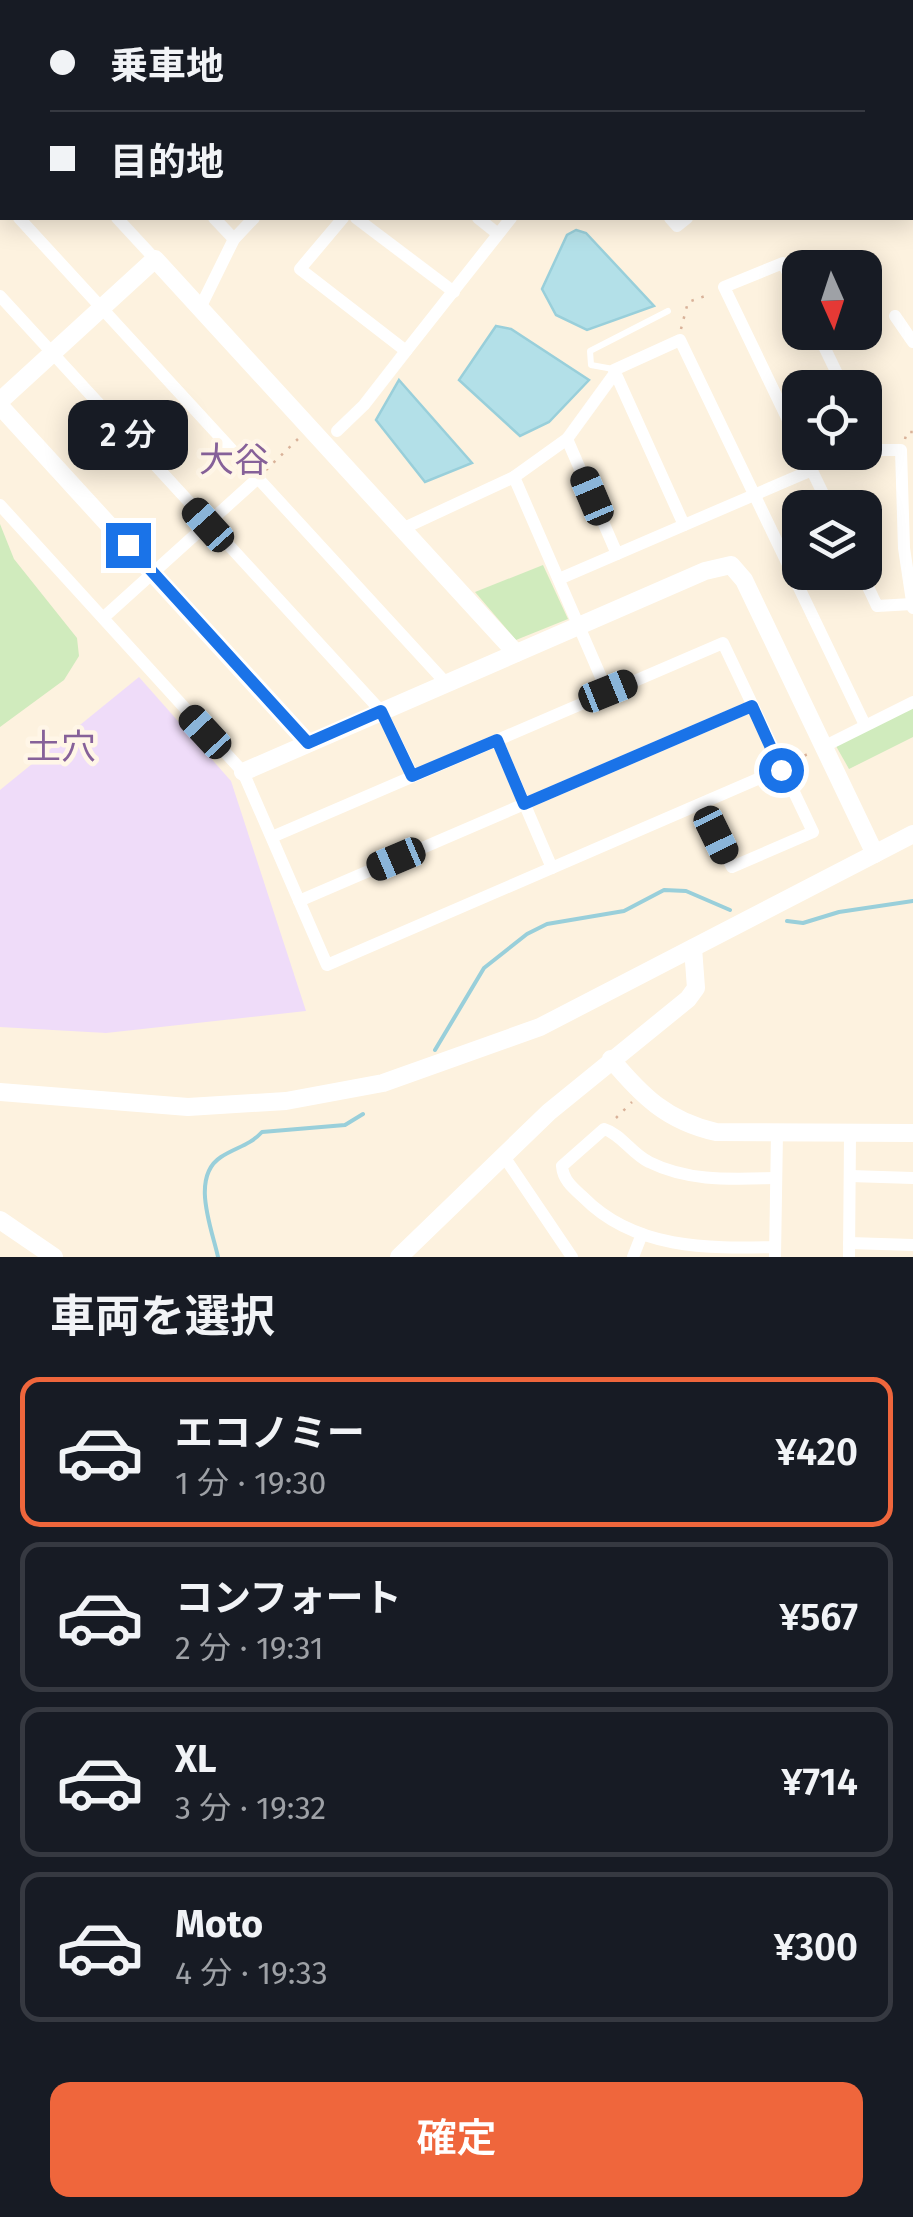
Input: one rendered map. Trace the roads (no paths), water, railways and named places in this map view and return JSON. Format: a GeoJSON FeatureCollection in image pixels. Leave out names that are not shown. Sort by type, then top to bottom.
{"type":"FeatureCollection","features":[{"type":"Feature","properties":{"kind":"street"},"geometry":{"type":"LineString","coordinates":[[20,220],[446,683]]}},
{"type":"Feature","properties":{"kind":"street"},"geometry":{"type":"LineString","coordinates":[[119,220],[516,653]]}},
{"type":"Feature","properties":{"kind":"street"},"geometry":{"type":"LineString","coordinates":[[216,220],[234,239]]}},
{"type":"Feature","properties":{"kind":"street"},"geometry":{"type":"LineString","coordinates":[[200,308],[234,239],[252,220]]}},
{"type":"Feature","properties":{"kind":"street"},"geometry":{"type":"LineString","coordinates":[[340,220],[300,269],[406,350]]}},
{"type":"Feature","properties":{"kind":"street"},"geometry":{"type":"LineString","coordinates":[[359,220],[454,292]]}},
{"type":"Feature","properties":{"kind":"street"},"geometry":{"type":"LineString","coordinates":[[480,220],[498,234]]}},
{"type":"Feature","properties":{"kind":"street"},"geometry":{"type":"LineString","coordinates":[[337,432],[364,406],[509,220]]}},
{"type":"Feature","properties":{"kind":"street"},"geometry":{"type":"LineString","coordinates":[[155,259],[0,403],[308,743]]}},
{"type":"Feature","properties":{"kind":"street"},"geometry":{"type":"LineString","coordinates":[[782,264],[724,287],[782,408]]}},
{"type":"Feature","properties":{"kind":"street"},"geometry":{"type":"LineString","coordinates":[[0,296],[381,711],[412,776]]}},
{"type":"Feature","properties":{"kind":"street"},"geometry":{"type":"LineString","coordinates":[[895,316],[913,342]]}},
{"type":"Feature","properties":{"kind":"street"},"geometry":{"type":"LineString","coordinates":[[402,529],[514,477],[566,439],[614,372],[680,340],[865,725]]}},
{"type":"Feature","properties":{"kind":"street"},"geometry":{"type":"LineString","coordinates":[[614,372],[684,526]]}},
{"type":"Feature","properties":{"kind":"street"},"geometry":{"type":"LineString","coordinates":[[566,439],[617,554]]}},
{"type":"Feature","properties":{"kind":"street"},"geometry":{"type":"LineString","coordinates":[[869,590],[877,606],[912,606],[904,548],[901,450],[882,450]]}},
{"type":"Feature","properties":{"kind":"street"},"geometry":{"type":"LineString","coordinates":[[559,579],[812,470],[821,490]]}},
{"type":"Feature","properties":{"kind":"street"},"geometry":{"type":"LineString","coordinates":[[514,477],[608,691]]}},
{"type":"Feature","properties":{"kind":"street"},"geometry":{"type":"LineString","coordinates":[[103,618],[258,478]]}},
{"type":"Feature","properties":{"kind":"street"},"geometry":{"type":"LineString","coordinates":[[0,505],[243,772],[327,966],[780,768]]}},
{"type":"Feature","properties":{"kind":"street"},"geometry":{"type":"LineString","coordinates":[[243,772],[705,571],[730,565],[744,580],[875,854]]}},
{"type":"Feature","properties":{"kind":"street"},"geometry":{"type":"LineString","coordinates":[[272,837],[724,643],[812,832],[732,867],[701,804]]}},
{"type":"Feature","properties":{"kind":"street"},"geometry":{"type":"LineString","coordinates":[[823,747],[913,702]]}},
{"type":"Feature","properties":{"kind":"street"},"geometry":{"type":"LineString","coordinates":[[298,901],[752,706]]}},
{"type":"Feature","properties":{"kind":"street"},"geometry":{"type":"LineString","coordinates":[[497,740],[552,868]]}},
{"type":"Feature","properties":{"kind":"street"},"geometry":{"type":"LineString","coordinates":[[0,1092],[188,1107],[352,1090],[497,1046],[913,834]]}},
{"type":"Feature","properties":{"kind":"street"},"geometry":{"type":"LineString","coordinates":[[399,1257],[503,1154],[696,988],[693,948]]}},
{"type":"Feature","properties":{"kind":"street"},"geometry":{"type":"LineString","coordinates":[[611,1059],[640,1094],[692,1127],[716,1132],[913,1133]]}},
{"type":"Feature","properties":{"kind":"street"},"geometry":{"type":"LineString","coordinates":[[775,1178],[712,1178],[674,1173],[647,1162],[604,1130],[562,1166],[562,1176],[607,1217],[642,1234],[697,1247],[775,1252],[777,1132]]}},
{"type":"Feature","properties":{"kind":"street"},"geometry":{"type":"LineString","coordinates":[[850,1133],[849,1250],[913,1245]]}},
{"type":"Feature","properties":{"kind":"street"},"geometry":{"type":"LineString","coordinates":[[503,1154],[572,1257]]}},
{"type":"Feature","properties":{"kind":"street"},"geometry":{"type":"LineString","coordinates":[[850,1176],[913,1178]]}},
{"type":"Feature","properties":{"kind":"street"},"geometry":{"type":"LineString","coordinates":[[0,1220],[54,1257]]}},
{"type":"Feature","properties":{"kind":"street"},"geometry":{"type":"LineString","coordinates":[[633,1257],[642,1234]]}},
{"type":"Feature","properties":{"kind":"lane"},"geometry":{"type":"LineString","coordinates":[[614,372],[591,365],[590,351],[668,311]]}},
{"type":"Feature","properties":{"kind":"water"},"geometry":{"type":"Polygon","coordinates":[[[576,230],[586,233],[654,306],[587,330],[556,315],[542,289],[567,235],[576,230]]]}},
{"type":"Feature","properties":{"kind":"water"},"geometry":{"type":"Polygon","coordinates":[[[496,326],[511,329],[589,380],[549,422],[520,436],[459,380],[496,326]]]}},
{"type":"Feature","properties":{"kind":"water"},"geometry":{"type":"Polygon","coordinates":[[[399,380],[472,463],[425,482],[376,420],[399,380]]]}},
{"type":"Feature","properties":{"kind":"waterway"},"geometry":{"type":"LineString","coordinates":[[435,1050],[484,968],[527,934],[547,924],[624,911],[664,890],[686,891],[730,910]]}},
{"type":"Feature","properties":{"kind":"waterway"},"geometry":{"type":"LineString","coordinates":[[787,921],[803,923],[839,912],[913,901]]}},
{"type":"Feature","properties":{"kind":"waterway"},"geometry":{"type":"LineString","coordinates":[[218,1257],[205,1190],[212,1166],[221,1157],[262,1132],[345,1125],[363,1114]]}},
{"type":"Feature","properties":{"kind":"district","name":"大谷"},"geometry":{"type":"Point","coordinates":[234,460]}},
{"type":"Feature","properties":{"kind":"district","name":"土穴"},"geometry":{"type":"Point","coordinates":[61,747]}}]}
